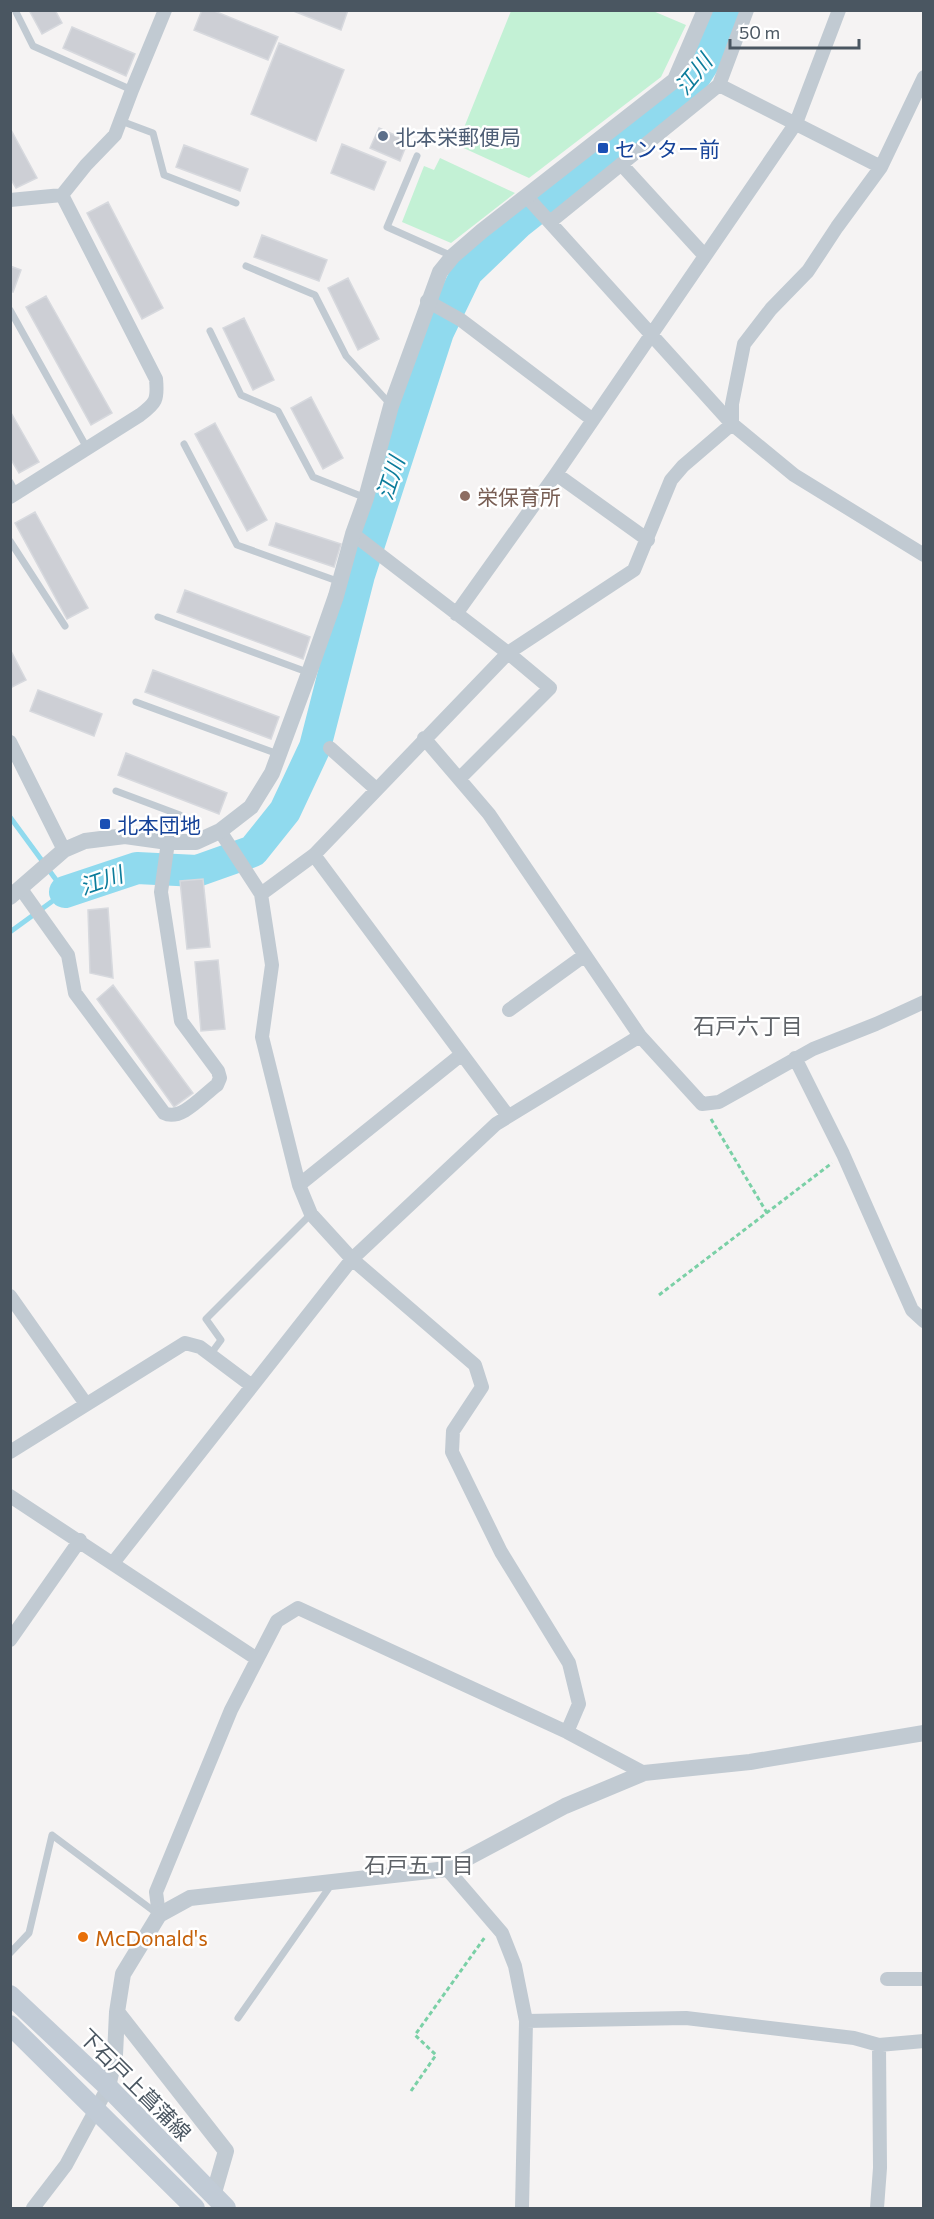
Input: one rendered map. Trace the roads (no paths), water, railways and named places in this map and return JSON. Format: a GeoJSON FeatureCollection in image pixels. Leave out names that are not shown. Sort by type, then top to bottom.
{"type":"FeatureCollection","features":[{"type":"Feature","properties":{"kind":"main road","name":"下石戸上菖蒲線"},"geometry":{"type":"LineString","coordinates":[[10,1995],[108,2087],[219,2202]]}},
{"type":"Feature","properties":{"kind":"main road"},"geometry":{"type":"LineString","coordinates":[[10,2025],[195,2208]]}},
{"type":"Feature","properties":{"kind":"street"},"geometry":{"type":"LineString","coordinates":[[10,200],[62,195],[86,165],[115,135],[165,10]]}},
{"type":"Feature","properties":{"kind":"street"},"geometry":{"type":"LineString","coordinates":[[550,222],[719,85],[747,10]]}},
{"type":"Feature","properties":{"kind":"street"},"geometry":{"type":"LineString","coordinates":[[456,614],[556,474],[796,123],[839,10]]}},
{"type":"Feature","properties":{"kind":"street"},"geometry":{"type":"LineString","coordinates":[[168,842],[161,892],[181,1021],[218,1071],[220,1078],[217,1085],[180,1115],[171,1116],[164,1113],[75,993],[68,955],[16,893],[63,850],[85,841],[125,836],[168,842],[196,842],[220,831],[251,807],[272,773],[309,673],[366,498],[391,406],[427,301],[440,272],[453,256],[482,231],[675,80],[703,11]]}},
{"type":"Feature","properties":{"kind":"street"},"geometry":{"type":"LineString","coordinates":[[261,894],[314,855],[508,653],[634,570],[671,480],[683,466],[732,424],[732,404],[744,344],[771,309],[807,271],[881,166],[924,77]]}},
{"type":"Feature","properties":{"kind":"street"},"geometry":{"type":"LineString","coordinates":[[719,85],[881,166]]}},
{"type":"Feature","properties":{"kind":"street"},"geometry":{"type":"LineString","coordinates":[[621,164],[705,256]]}},
{"type":"Feature","properties":{"kind":"street"},"geometry":{"type":"LineString","coordinates":[[12,490],[140,416],[153,405],[158,394],[156,379],[62,195]]}},
{"type":"Feature","properties":{"kind":"street"},"geometry":{"type":"LineString","coordinates":[[527,197],[732,424],[794,475],[924,555]]}},
{"type":"Feature","properties":{"kind":"street"},"geometry":{"type":"LineString","coordinates":[[427,301],[461,320],[593,420]]}},
{"type":"Feature","properties":{"kind":"street"},"geometry":{"type":"LineString","coordinates":[[556,474],[648,540]]}},
{"type":"Feature","properties":{"kind":"street"},"geometry":{"type":"LineString","coordinates":[[353,534],[550,688],[459,779]]}},
{"type":"Feature","properties":{"kind":"street"},"geometry":{"type":"LineString","coordinates":[[424,738],[489,814],[640,1036],[702,1104],[719,1102],[795,1058],[924,1002]]}},
{"type":"Feature","properties":{"kind":"street"},"geometry":{"type":"LineString","coordinates":[[10,742],[63,850]]}},
{"type":"Feature","properties":{"kind":"street"},"geometry":{"type":"LineString","coordinates":[[330,748],[376,789]]}},
{"type":"Feature","properties":{"kind":"street"},"geometry":{"type":"LineString","coordinates":[[220,831],[261,894],[272,965],[262,1037],[299,1185],[311,1214],[352,1259],[476,1365],[482,1387],[453,1431],[452,1452],[501,1552],[569,1663],[579,1704],[567,1732]]}},
{"type":"Feature","properties":{"kind":"street"},"geometry":{"type":"LineString","coordinates":[[314,855],[508,1116]]}},
{"type":"Feature","properties":{"kind":"street"},"geometry":{"type":"LineString","coordinates":[[509,1010],[585,956]]}},
{"type":"Feature","properties":{"kind":"street"},"geometry":{"type":"LineString","coordinates":[[113,1563],[352,1259],[496,1124],[640,1036]]}},
{"type":"Feature","properties":{"kind":"street"},"geometry":{"type":"LineString","coordinates":[[299,1185],[462,1054]]}},
{"type":"Feature","properties":{"kind":"street"},"geometry":{"type":"LineString","coordinates":[[795,1058],[843,1154],[912,1310],[924,1321]]}},
{"type":"Feature","properties":{"kind":"street"},"geometry":{"type":"LineString","coordinates":[[10,1296],[86,1404]]}},
{"type":"Feature","properties":{"kind":"street"},"geometry":{"type":"LineString","coordinates":[[10,1452],[185,1343],[200,1347],[252,1386]]}},
{"type":"Feature","properties":{"kind":"street"},"geometry":{"type":"LineString","coordinates":[[10,1496],[80,1540],[257,1659]]}},
{"type":"Feature","properties":{"kind":"street"},"geometry":{"type":"LineString","coordinates":[[10,1640],[80,1540]]}},
{"type":"Feature","properties":{"kind":"street"},"geometry":{"type":"LineString","coordinates":[[159,1915],[156,1892],[231,1710],[277,1621],[298,1608],[567,1732],[644,1773]]}},
{"type":"Feature","properties":{"kind":"street"},"geometry":{"type":"LineString","coordinates":[[33,2208],[66,2165],[108,2087],[115,2055],[117,2012],[123,1974],[159,1915],[190,1898],[447,1869],[565,1806],[644,1773],[750,1762],[924,1733]]}},
{"type":"Feature","properties":{"kind":"street"},"geometry":{"type":"LineString","coordinates":[[447,1869],[495,1923],[502,1933],[515,1966],[526,2021],[522,2208]]}},
{"type":"Feature","properties":{"kind":"street"},"geometry":{"type":"LineString","coordinates":[[887,1979],[924,1979]]}},
{"type":"Feature","properties":{"kind":"street"},"geometry":{"type":"LineString","coordinates":[[117,2012],[226,2151],[219,2202]]}},
{"type":"Feature","properties":{"kind":"street"},"geometry":{"type":"LineString","coordinates":[[526,2021],[686,2018],[854,2038],[879,2046],[924,2041]]}},
{"type":"Feature","properties":{"kind":"street"},"geometry":{"type":"LineString","coordinates":[[877,2208],[880,2168],[879,2046]]}},
{"type":"Feature","properties":{"kind":"lane"},"geometry":{"type":"LineString","coordinates":[[15,10],[33,46],[132,90]]}},
{"type":"Feature","properties":{"kind":"lane"},"geometry":{"type":"LineString","coordinates":[[121,121],[153,133],[164,174],[236,203]]}},
{"type":"Feature","properties":{"kind":"lane"},"geometry":{"type":"LineString","coordinates":[[417,156],[387,227],[453,256]]}},
{"type":"Feature","properties":{"kind":"lane"},"geometry":{"type":"LineString","coordinates":[[246,266],[315,295],[346,357],[391,406]]}},
{"type":"Feature","properties":{"kind":"lane"},"geometry":{"type":"LineString","coordinates":[[10,310],[87,448]]}},
{"type":"Feature","properties":{"kind":"lane"},"geometry":{"type":"LineString","coordinates":[[210,331],[242,395],[278,411],[312,477],[366,498]]}},
{"type":"Feature","properties":{"kind":"lane"},"geometry":{"type":"LineString","coordinates":[[184,444],[237,545],[340,582]]}},
{"type":"Feature","properties":{"kind":"lane"},"geometry":{"type":"LineString","coordinates":[[10,541],[65,626]]}},
{"type":"Feature","properties":{"kind":"lane"},"geometry":{"type":"LineString","coordinates":[[158,617],[309,673]]}},
{"type":"Feature","properties":{"kind":"lane"},"geometry":{"type":"LineString","coordinates":[[136,702],[278,754]]}},
{"type":"Feature","properties":{"kind":"lane"},"geometry":{"type":"LineString","coordinates":[[116,791],[180,815],[168,842]]}},
{"type":"Feature","properties":{"kind":"lane"},"geometry":{"type":"LineString","coordinates":[[210,1355],[221,1340],[206,1319],[311,1214]]}},
{"type":"Feature","properties":{"kind":"lane"},"geometry":{"type":"LineString","coordinates":[[10,1953],[29,1933],[52,1835],[159,1915]]}},
{"type":"Feature","properties":{"kind":"lane"},"geometry":{"type":"LineString","coordinates":[[238,2018],[335,1881]]}},
{"type":"Feature","properties":{"kind":"waterway","name":"江川"},"geometry":{"type":"LineString","coordinates":[[65,892],[137,868],[197,871],[253,851],[285,811],[315,747],[359,575],[438,332],[467,272],[518,223],[687,89],[715,45],[729,10]]}},
{"type":"Feature","properties":{"kind":"waterway"},"geometry":{"type":"LineString","coordinates":[[10,817],[65,892],[10,932]]}},
{"type":"Feature","properties":{"kind":"place","name":"北本栄郵便局"},"geometry":{"type":"Point","coordinates":[383,136]}},
{"type":"Feature","properties":{"kind":"place","name":"センター前"},"geometry":{"type":"Point","coordinates":[603,148]}},
{"type":"Feature","properties":{"kind":"place","name":"栄保育所"},"geometry":{"type":"Point","coordinates":[465,496]}},
{"type":"Feature","properties":{"kind":"place","name":"北本団地"},"geometry":{"type":"Point","coordinates":[105,824]}},
{"type":"Feature","properties":{"kind":"place","name":"McDonald's"},"geometry":{"type":"Point","coordinates":[83,1937]}},
{"type":"Feature","properties":{"kind":"district","name":"石戸六丁目"},"geometry":{"type":"Point","coordinates":[748,1025]}},
{"type":"Feature","properties":{"kind":"district","name":"石戸五丁目"},"geometry":{"type":"Point","coordinates":[419,1864]}}]}
